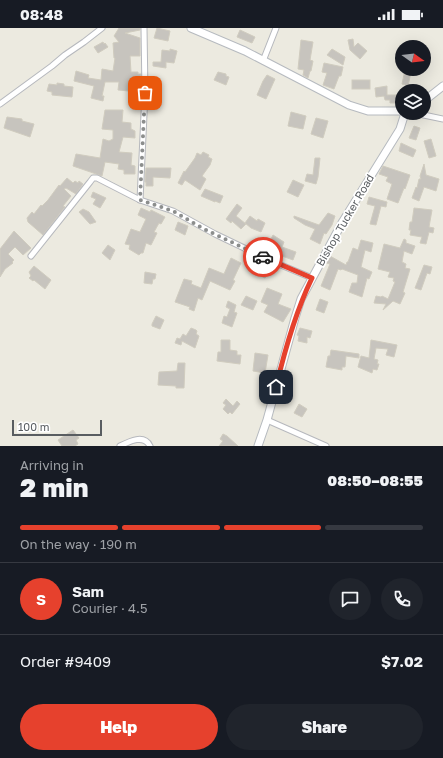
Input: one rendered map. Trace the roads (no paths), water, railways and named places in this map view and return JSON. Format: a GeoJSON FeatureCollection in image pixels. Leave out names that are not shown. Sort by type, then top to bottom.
{"type":"FeatureCollection","features":[{"type":"Feature","properties":{"kind":"main road"},"geometry":{"type":"LineString","coordinates":[[191,28],[218,39],[263,61],[349,106],[368,110],[395,112]]}},
{"type":"Feature","properties":{"kind":"main road"},"geometry":{"type":"LineString","coordinates":[[431,95],[443,86]]}},
{"type":"Feature","properties":{"kind":"main road","name":"Bishop Tucker Road"},"geometry":{"type":"LineString","coordinates":[[258,446],[267,420],[301,299],[343,221],[400,129],[403,120]]}},
{"type":"Feature","properties":{"kind":"street"},"geometry":{"type":"LineString","coordinates":[[0,104],[52,66],[65,54],[102,28]]}},
{"type":"Feature","properties":{"kind":"street"},"geometry":{"type":"LineString","coordinates":[[140,200],[145,93],[144,28]]}},
{"type":"Feature","properties":{"kind":"street"},"geometry":{"type":"LineString","coordinates":[[263,61],[276,28]]}},
{"type":"Feature","properties":{"kind":"street"},"geometry":{"type":"LineString","coordinates":[[431,117],[443,119]]}},
{"type":"Feature","properties":{"kind":"street"},"geometry":{"type":"LineString","coordinates":[[30,256],[94,178],[99,179],[140,200],[173,211],[222,238],[312,278]]}},
{"type":"Feature","properties":{"kind":"street"},"geometry":{"type":"LineString","coordinates":[[267,420],[326,446]]}},
{"type":"Feature","properties":{"kind":"street"},"geometry":{"type":"LineString","coordinates":[[120,446],[142,439],[147,441],[150,446]]}}]}
